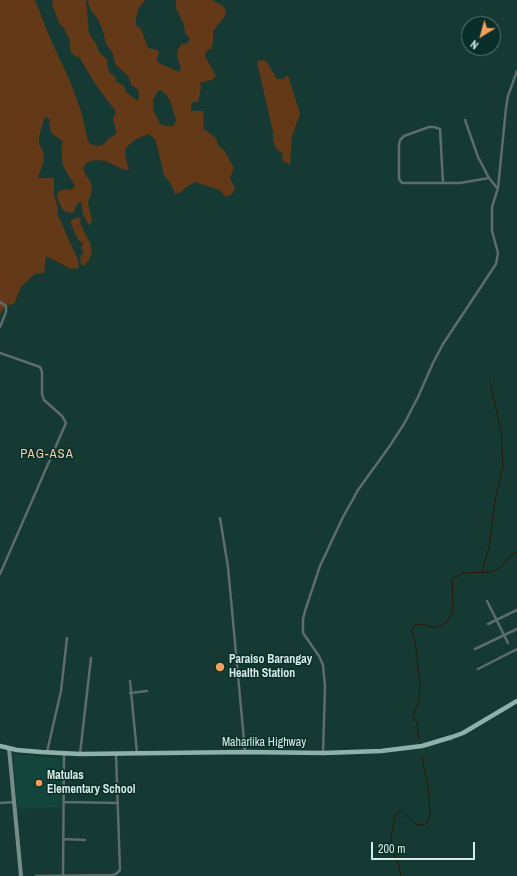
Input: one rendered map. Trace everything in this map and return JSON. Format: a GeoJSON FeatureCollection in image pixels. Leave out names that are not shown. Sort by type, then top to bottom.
{"type":"FeatureCollection","features":[{"type":"Feature","properties":{"kind":"highway","name":"Maharlika Highway"},"geometry":{"type":"LineString","coordinates":[[0,746],[47,752],[80,754],[245,752],[323,753],[403,749],[439,741],[463,733],[517,701]]}},
{"type":"Feature","properties":{"kind":"main road"},"geometry":{"type":"LineString","coordinates":[[9,748],[21,876]]}},
{"type":"Feature","properties":{"kind":"street"},"geometry":{"type":"LineString","coordinates":[[323,753],[325,687],[323,665],[319,656],[302,633],[305,610],[320,566],[358,490],[394,440],[418,397],[443,344],[496,264],[498,253],[492,231],[492,207],[498,188],[508,96],[517,71]]}},
{"type":"Feature","properties":{"kind":"street"},"geometry":{"type":"LineString","coordinates":[[465,120],[478,157],[489,178],[498,188]]}},
{"type":"Feature","properties":{"kind":"street"},"geometry":{"type":"LineString","coordinates":[[443,183],[440,130],[434,126],[404,136],[400,140],[399,145],[400,181],[405,183],[443,183],[460,183],[489,178]]}},
{"type":"Feature","properties":{"kind":"street"},"geometry":{"type":"LineString","coordinates":[[0,302],[6,306],[6,312],[0,327]]}},
{"type":"Feature","properties":{"kind":"street"},"geometry":{"type":"LineString","coordinates":[[0,352],[38,366],[42,369],[44,400],[62,416],[66,423],[0,574]]}},
{"type":"Feature","properties":{"kind":"street"},"geometry":{"type":"LineString","coordinates":[[220,518],[228,567],[245,752]]}},
{"type":"Feature","properties":{"kind":"street"},"geometry":{"type":"LineString","coordinates":[[487,602],[508,644]]}},
{"type":"Feature","properties":{"kind":"street"},"geometry":{"type":"LineString","coordinates":[[488,624],[517,610]]}},
{"type":"Feature","properties":{"kind":"street"},"geometry":{"type":"LineString","coordinates":[[475,649],[517,629]]}},
{"type":"Feature","properties":{"kind":"street"},"geometry":{"type":"LineString","coordinates":[[47,752],[61,691],[67,638]]}},
{"type":"Feature","properties":{"kind":"street"},"geometry":{"type":"LineString","coordinates":[[478,669],[517,649]]}},
{"type":"Feature","properties":{"kind":"street"},"geometry":{"type":"LineString","coordinates":[[80,754],[91,658]]}},
{"type":"Feature","properties":{"kind":"street"},"geometry":{"type":"LineString","coordinates":[[130,681],[137,754]]}},
{"type":"Feature","properties":{"kind":"street"},"geometry":{"type":"LineString","coordinates":[[130,693],[147,691]]}},
{"type":"Feature","properties":{"kind":"street"},"geometry":{"type":"LineString","coordinates":[[63,876],[64,753]]}},
{"type":"Feature","properties":{"kind":"street"},"geometry":{"type":"LineString","coordinates":[[36,876],[112,875],[116,874],[120,870],[116,754]]}},
{"type":"Feature","properties":{"kind":"street"},"geometry":{"type":"LineString","coordinates":[[0,803],[14,802]]}},
{"type":"Feature","properties":{"kind":"street"},"geometry":{"type":"LineString","coordinates":[[64,802],[118,803]]}},
{"type":"Feature","properties":{"kind":"street"},"geometry":{"type":"LineString","coordinates":[[64,839],[84,840]]}},
{"type":"Feature","properties":{"kind":"shaded area"},"geometry":{"type":"Polygon","coordinates":[[[0,0],[35,0],[50,38],[70,81],[82,114],[88,141],[90,144],[99,146],[115,135],[116,130],[113,119],[116,112],[96,85],[79,57],[71,53],[69,38],[59,23],[52,4],[53,0],[86,0],[89,33],[100,53],[107,59],[110,73],[115,76],[116,81],[124,86],[126,92],[138,101],[138,89],[132,86],[128,76],[116,65],[112,52],[106,44],[102,28],[96,16],[91,11],[87,0],[145,0],[139,8],[136,18],[136,25],[141,29],[148,48],[159,52],[157,62],[179,72],[181,67],[177,57],[178,49],[182,44],[188,43],[190,39],[185,33],[184,25],[176,8],[176,0],[212,0],[223,6],[226,11],[225,16],[213,31],[213,42],[211,49],[207,50],[205,56],[216,76],[211,80],[200,83],[201,88],[198,101],[191,103],[191,111],[203,111],[204,129],[216,138],[218,145],[224,150],[234,168],[230,178],[235,188],[232,194],[226,197],[220,190],[195,182],[181,192],[175,194],[171,184],[164,175],[156,142],[154,138],[148,134],[133,141],[126,148],[125,156],[129,170],[122,169],[106,161],[96,160],[87,162],[83,168],[92,187],[88,202],[92,221],[89,226],[83,214],[81,202],[77,204],[74,212],[71,213],[62,209],[59,202],[57,196],[59,191],[66,189],[71,190],[75,186],[63,166],[61,149],[63,141],[51,133],[49,125],[50,120],[47,117],[44,119],[39,137],[39,144],[43,151],[44,160],[38,178],[54,178],[54,194],[58,209],[57,213],[78,260],[79,268],[71,269],[46,256],[44,273],[35,274],[21,287],[14,304],[7,305],[2,310],[0,315],[0,0]],[[160,90],[157,92],[153,101],[153,109],[160,124],[165,126],[173,126],[176,120],[170,101],[166,94],[160,90]]]}},
{"type":"Feature","properties":{"kind":"shaded area"},"geometry":{"type":"Polygon","coordinates":[[[262,60],[267,62],[277,79],[283,79],[288,75],[300,114],[292,136],[290,165],[282,160],[283,153],[277,150],[273,141],[273,132],[257,62],[262,60]]]}},
{"type":"Feature","properties":{"kind":"shaded area"},"geometry":{"type":"Polygon","coordinates":[[[78,217],[81,219],[80,223],[90,243],[92,251],[89,260],[84,266],[81,264],[80,257],[84,253],[81,248],[83,243],[78,240],[70,221],[78,217]]]}},
{"type":"Feature","properties":{"kind":"shaded area","name":"Matulas Elementary School"},"geometry":{"type":"Polygon","coordinates":[[[13,754],[63,759],[63,807],[17,809],[13,754]]]}},
{"type":"Feature","properties":{"kind":"waterway"},"geometry":{"type":"LineString","coordinates":[[482,572],[489,547],[494,506],[503,465],[501,431],[490,382]]}},
{"type":"Feature","properties":{"kind":"waterway"},"geometry":{"type":"LineString","coordinates":[[419,739],[417,723],[413,717],[419,700],[420,683],[415,641],[412,631],[415,625],[422,624],[434,628],[447,622],[452,613],[452,579],[464,573],[491,572],[499,569],[510,556],[517,552]]}},
{"type":"Feature","properties":{"kind":"waterway"},"geometry":{"type":"LineString","coordinates":[[401,876],[399,866],[392,850],[391,839],[395,816],[398,812],[402,811],[415,824],[422,825],[426,824],[430,816],[429,793],[422,756]]}},
{"type":"Feature","properties":{"kind":"place","name":"Paraiso Barangay Health Station"},"geometry":{"type":"Point","coordinates":[220,667]}},
{"type":"Feature","properties":{"kind":"place","name":"Matulas Elementary School"},"geometry":{"type":"Point","coordinates":[39,783]}},
{"type":"Feature","properties":{"kind":"district","name":"PAG-ASA"},"geometry":{"type":"Point","coordinates":[47,455]}}]}
